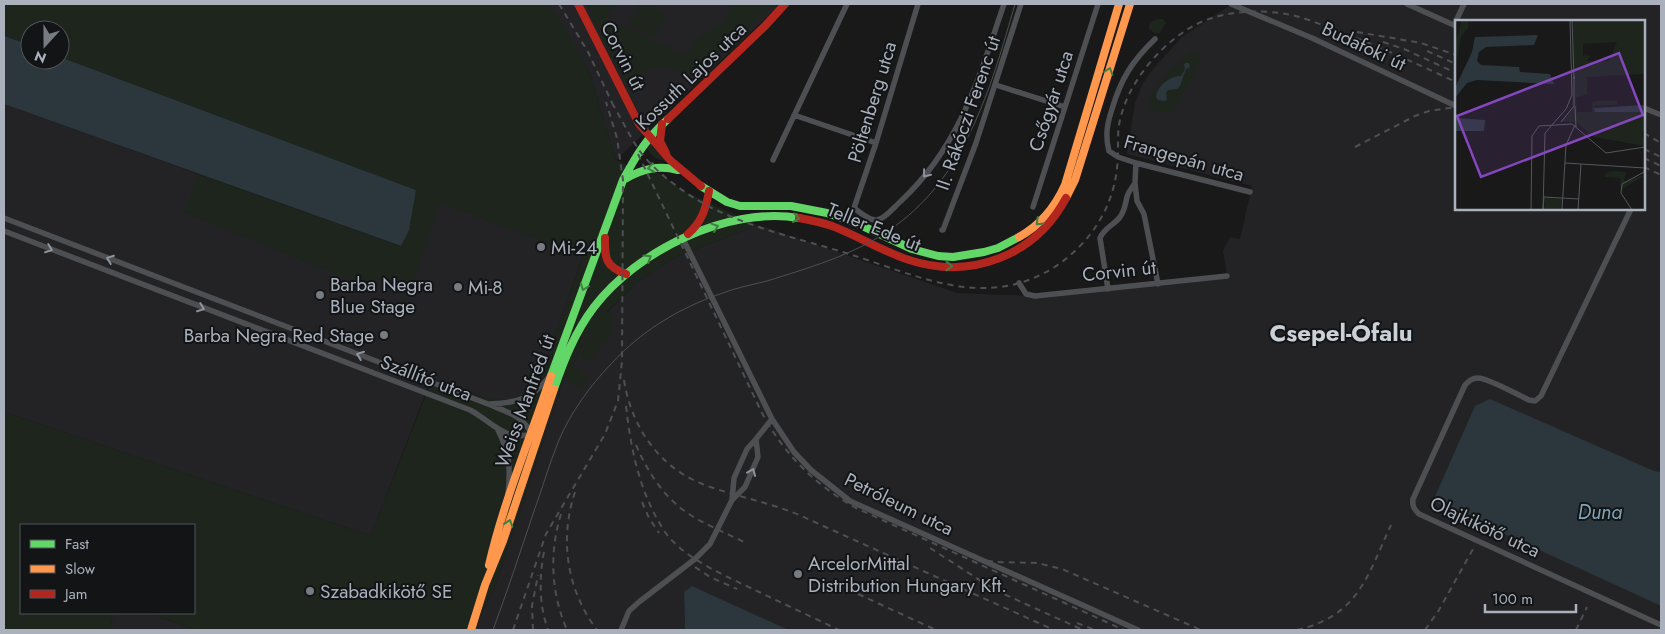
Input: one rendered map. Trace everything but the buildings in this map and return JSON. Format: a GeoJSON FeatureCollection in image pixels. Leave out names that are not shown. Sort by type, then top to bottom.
{"type":"FeatureCollection","features":[{"type":"Feature","properties":{"kind":"main road","name":"Corvin út"},"geometry":{"type":"LineString","coordinates":[[578,4],[639,124],[648,138],[670,161]]}},
{"type":"Feature","properties":{"kind":"main road","name":"Kossuth Lajos utca"},"geometry":{"type":"LineString","coordinates":[[640,150],[648,138],[765,26],[785,4]]}},
{"type":"Feature","properties":{"kind":"main road","name":"Teller Ede út"},"geometry":{"type":"LineString","coordinates":[[708,191],[738,205],[805,208],[839,216],[924,254],[945,256],[983,253],[1017,239],[1036,225],[1057,200],[1066,183],[1119,4]]}},
{"type":"Feature","properties":{"kind":"main road","name":"Teller Ede út"},"geometry":{"type":"LineString","coordinates":[[683,239],[739,219],[769,216],[794,217],[818,222],[846,232],[897,256],[926,265],[963,266],[1003,258],[1042,231],[1054,218],[1066,200],[1075,180],[1130,4]]}},
{"type":"Feature","properties":{"kind":"main road"},"geometry":{"type":"LineString","coordinates":[[640,150],[642,136],[639,124],[652,127],[662,124],[660,141],[670,161],[708,191],[707,205],[700,222],[683,239]]}},
{"type":"Feature","properties":{"kind":"main road","name":"Weiss Manfréd út"},"geometry":{"type":"LineString","coordinates":[[471,630],[485,584],[494,539],[532,434],[550,376],[606,231],[623,180],[640,150]]}},
{"type":"Feature","properties":{"kind":"main road"},"geometry":{"type":"LineString","coordinates":[[623,180],[645,168],[662,166],[682,171]]}},
{"type":"Feature","properties":{"kind":"main road","name":"Weiss Manfréd út"},"geometry":{"type":"LineString","coordinates":[[606,231],[605,252],[608,265],[626,274]]}},
{"type":"Feature","properties":{"kind":"main road","name":"Weiss Manfréd út"},"geometry":{"type":"LineString","coordinates":[[485,584],[503,541],[565,356],[576,334],[598,302],[626,274],[646,259],[683,239]]}},
{"type":"Feature","properties":{"kind":"street"},"geometry":{"type":"LineString","coordinates":[[773,160],[847,4]]}},
{"type":"Feature","properties":{"kind":"street","name":"Pöltenberg utca"},"geometry":{"type":"LineString","coordinates":[[854,208],[876,143],[918,4]]}},
{"type":"Feature","properties":{"kind":"street","name":"II. Rákóczi Ferenc út"},"geometry":{"type":"LineString","coordinates":[[854,208],[875,220],[879,220],[905,198],[935,162],[954,133],[972,96],[1004,4]]}},
{"type":"Feature","properties":{"kind":"street","name":"II. Rákóczi Ferenc út"},"geometry":{"type":"LineString","coordinates":[[942,230],[976,143],[1021,4]]}},
{"type":"Feature","properties":{"kind":"street","name":"Csőgyár utca"},"geometry":{"type":"LineString","coordinates":[[1033,208],[1098,4]]}},
{"type":"Feature","properties":{"kind":"street","name":"Budafoki út"},"geometry":{"type":"LineString","coordinates":[[1231,4],[1312,38],[1455,106]]}},
{"type":"Feature","properties":{"kind":"street"},"geometry":{"type":"LineString","coordinates":[[1407,4],[1455,24]]}},
{"type":"Feature","properties":{"kind":"street"},"geometry":{"type":"LineString","coordinates":[[1458,20],[1464,4]]}},
{"type":"Feature","properties":{"kind":"street","name":"Frangepán utca"},"geometry":{"type":"LineString","coordinates":[[1155,39],[1133,63],[1119,88],[1106,133],[1109,151],[1118,157],[1136,163],[1250,192]]}},
{"type":"Feature","properties":{"kind":"street"},"geometry":{"type":"LineString","coordinates":[[996,85],[1065,106]]}},
{"type":"Feature","properties":{"kind":"street"},"geometry":{"type":"LineString","coordinates":[[1645,108],[1661,115]]}},
{"type":"Feature","properties":{"kind":"street"},"geometry":{"type":"LineString","coordinates":[[794,115],[876,143]]}},
{"type":"Feature","properties":{"kind":"street"},"geometry":{"type":"LineString","coordinates":[[1136,163],[1137,201],[1144,214],[1158,284]]}},
{"type":"Feature","properties":{"kind":"street"},"geometry":{"type":"LineString","coordinates":[[1108,289],[1100,238],[1106,229],[1114,224],[1121,215],[1125,208],[1127,196],[1136,183]]}},
{"type":"Feature","properties":{"kind":"street","name":"Olajkikötő utca"},"geometry":{"type":"LineString","coordinates":[[1631,210],[1542,396],[1535,400],[1529,400],[1486,380],[1478,378],[1471,380],[1465,385],[1412,499],[1412,504],[1414,510],[1420,514],[1661,625]]}},
{"type":"Feature","properties":{"kind":"street","name":"Szállító utca"},"geometry":{"type":"LineString","coordinates":[[4,218],[488,404],[518,417],[526,424],[532,434],[521,437],[508,435],[470,410],[4,231]]}},
{"type":"Feature","properties":{"kind":"street"},"geometry":{"type":"LineString","coordinates":[[16,236],[20,224]]}},
{"type":"Feature","properties":{"kind":"street","name":"Petróleum utca"},"geometry":{"type":"LineString","coordinates":[[683,239],[772,419],[794,452],[811,470],[850,501],[1138,630]]}},
{"type":"Feature","properties":{"kind":"street","name":"Corvin út"},"geometry":{"type":"LineString","coordinates":[[1019,283],[1026,294],[1035,296],[1227,276]]}},
{"type":"Feature","properties":{"kind":"street"},"geometry":{"type":"LineString","coordinates":[[151,289],[156,277]]}},
{"type":"Feature","properties":{"kind":"street"},"geometry":{"type":"LineString","coordinates":[[255,328],[260,317]]}},
{"type":"Feature","properties":{"kind":"street"},"geometry":{"type":"LineString","coordinates":[[342,362],[346,350]]}},
{"type":"Feature","properties":{"kind":"street","name":"Szállító utca"},"geometry":{"type":"LineString","coordinates":[[488,404],[507,403],[529,397],[540,389],[550,376]]}},
{"type":"Feature","properties":{"kind":"street"},"geometry":{"type":"LineString","coordinates":[[423,392],[427,381]]}},
{"type":"Feature","properties":{"kind":"street"},"geometry":{"type":"LineString","coordinates":[[732,500],[734,478],[747,448],[772,419]]}},
{"type":"Feature","properties":{"kind":"street"},"geometry":{"type":"LineString","coordinates":[[534,452],[532,434],[542,425]]}},
{"type":"Feature","properties":{"kind":"street","name":"Szállító utca"},"geometry":{"type":"LineString","coordinates":[[496,428],[504,441],[509,457],[507,500]]}},
{"type":"Feature","properties":{"kind":"street"},"geometry":{"type":"LineString","coordinates":[[621,630],[629,612],[639,602],[710,544],[732,500],[745,487],[758,457],[756,439]]}},
{"type":"Feature","properties":{"kind":"shaded area"},"geometry":{"type":"Polygon","coordinates":[[[4,4],[545,4],[557,15],[588,69],[616,160],[646,174],[656,172],[665,176],[681,190],[758,225],[676,257],[636,283],[607,312],[612,317],[612,333],[591,360],[586,361],[581,356],[595,325],[593,327],[571,366],[586,375],[586,381],[580,388],[569,381],[567,373],[562,384],[496,584],[474,630],[196,630],[152,614],[195,614],[195,524],[20,524],[20,614],[115,614],[109,630],[4,630],[4,412],[371,536],[432,379],[487,398],[515,398],[527,392],[539,381],[583,256],[440,203],[409,291],[376,278],[372,289],[184,212],[198,174],[400,246],[416,190],[70,61],[70,20],[20,20],[20,42],[4,36],[4,4]]]}},
{"type":"Feature","properties":{"kind":"shaded area"},"geometry":{"type":"Polygon","coordinates":[[[545,4],[778,4],[774,10],[616,160],[588,69],[545,4]]]}},
{"type":"Feature","properties":{"kind":"shaded area"},"geometry":{"type":"Polygon","coordinates":[[[586,4],[613,4],[606,19],[687,56],[692,45],[698,39],[721,25],[730,8],[728,4],[774,4],[718,56],[689,75],[656,65],[652,70],[644,68],[638,83],[628,87],[586,4]]]}},
{"type":"Feature","properties":{"kind":"shaded area"},"geometry":{"type":"Polygon","coordinates":[[[639,4],[644,4],[666,14],[660,25],[635,13],[639,4]]]}},
{"type":"Feature","properties":{"kind":"shaded area"},"geometry":{"type":"Polygon","coordinates":[[[1232,4],[1661,4],[1661,472],[1654,471],[1433,500],[1661,606],[1661,630],[789,630],[692,586],[684,593],[685,630],[474,630],[496,584],[567,373],[593,327],[636,283],[676,257],[758,225],[957,293],[1035,296],[1227,276],[1223,251],[1230,237],[1240,239],[1252,186],[1127,154],[1135,103],[1142,85],[1152,70],[1182,37],[1232,4]]]}},
{"type":"Feature","properties":{"kind":"shaded area"},"geometry":{"type":"Polygon","coordinates":[[[634,15],[660,26],[655,38],[629,26],[634,15]]]}},
{"type":"Feature","properties":{"kind":"shaded area"},"geometry":{"type":"Polygon","coordinates":[[[1163,19],[1166,23],[1160,33],[1154,33],[1149,29],[1149,25],[1154,20],[1163,19]]]}},
{"type":"Feature","properties":{"kind":"shaded area"},"geometry":{"type":"Polygon","coordinates":[[[1191,53],[1198,54],[1200,63],[1176,106],[1169,112],[1154,111],[1149,105],[1153,92],[1172,69],[1191,53]]]}},
{"type":"Feature","properties":{"kind":"shaded area"},"geometry":{"type":"Polygon","coordinates":[[[4,104],[198,174],[185,212],[371,288],[376,278],[409,290],[440,202],[583,256],[539,381],[532,390],[522,395],[500,400],[487,399],[431,379],[371,536],[4,412],[4,104]]]}},
{"type":"Feature","properties":{"kind":"shaded area"},"geometry":{"type":"Polygon","coordinates":[[[650,142],[668,162],[656,158],[649,152],[646,148],[650,142]]]}},
{"type":"Feature","properties":{"kind":"shaded area"},"geometry":{"type":"Polygon","coordinates":[[[115,614],[152,614],[196,630],[109,630],[115,614]]]}},
{"type":"Feature","properties":{"kind":"water"},"geometry":{"type":"Polygon","coordinates":[[[4,36],[20,42],[20,70],[70,70],[70,61],[416,190],[409,230],[401,246],[4,104],[4,36]]]}},
{"type":"Feature","properties":{"kind":"water"},"geometry":{"type":"Polygon","coordinates":[[[1189,63],[1190,67],[1186,69],[1180,86],[1177,89],[1168,90],[1166,93],[1167,100],[1158,100],[1156,97],[1157,93],[1162,85],[1177,76],[1181,76],[1185,69],[1184,64],[1189,63]]]}},
{"type":"Feature","properties":{"kind":"water","name":"Duna"},"geometry":{"type":"Polygon","coordinates":[[[1490,399],[1654,471],[1661,472],[1661,606],[1433,501],[1475,406],[1490,399]]]}},
{"type":"Feature","properties":{"kind":"water"},"geometry":{"type":"Polygon","coordinates":[[[692,586],[789,630],[685,630],[684,592],[692,586]]]}},
{"type":"Feature","properties":{"kind":"tram line"},"geometry":{"type":"LineString","coordinates":[[493,630],[559,440],[575,409],[596,381],[622,352],[647,331],[675,314],[726,292],[814,266],[859,248],[888,231],[915,210],[937,186],[956,159],[971,130],[996,68],[1015,4]]}},
{"type":"Feature","properties":{"kind":"railway"},"geometry":{"type":"LineString","coordinates":[[559,4],[588,52],[615,109]]}},
{"type":"Feature","properties":{"kind":"railway"},"geometry":{"type":"LineString","coordinates":[[612,103],[639,150],[652,165],[678,187],[717,211],[760,228],[933,281],[951,285],[985,288],[1010,285],[1035,278],[1068,258],[1085,241],[1099,222],[1113,191],[1118,163],[1119,125],[1123,110],[1137,80],[1157,54],[1169,43],[1205,20],[1239,12],[1275,12],[1297,16],[1379,47],[1455,82]]}},
{"type":"Feature","properties":{"kind":"railway"},"geometry":{"type":"LineString","coordinates":[[1357,32],[1421,43],[1455,55]]}},
{"type":"Feature","properties":{"kind":"railway"},"geometry":{"type":"LineString","coordinates":[[1383,42],[1404,49],[1455,73]]}},
{"type":"Feature","properties":{"kind":"railway"},"geometry":{"type":"LineString","coordinates":[[1427,51],[1455,64]]}},
{"type":"Feature","properties":{"kind":"railway"},"geometry":{"type":"LineString","coordinates":[[513,630],[546,534],[605,434],[618,401],[622,361],[623,180],[617,138],[606,102]]}},
{"type":"Feature","properties":{"kind":"railway"},"geometry":{"type":"LineString","coordinates":[[1355,147],[1415,116],[1429,111],[1455,107]]}},
{"type":"Feature","properties":{"kind":"railway"},"geometry":{"type":"LineString","coordinates":[[1645,134],[1661,143]]}},
{"type":"Feature","properties":{"kind":"railway"},"geometry":{"type":"LineString","coordinates":[[1645,149],[1661,157]]}},
{"type":"Feature","properties":{"kind":"railway"},"geometry":{"type":"LineString","coordinates":[[638,154],[762,413],[780,442],[814,479],[856,508],[1124,630]]}},
{"type":"Feature","properties":{"kind":"railway"},"geometry":{"type":"LineString","coordinates":[[1645,158],[1661,166]]}},
{"type":"Feature","properties":{"kind":"railway"},"geometry":{"type":"LineString","coordinates":[[1645,167],[1661,175]]}},
{"type":"Feature","properties":{"kind":"railway"},"geometry":{"type":"LineString","coordinates":[[624,380],[633,413],[640,428],[659,454],[671,466],[685,475],[712,488],[799,515],[1054,630]]}},
{"type":"Feature","properties":{"kind":"railway"},"geometry":{"type":"LineString","coordinates":[[626,406],[634,456],[643,487],[656,518],[673,542],[695,559],[720,573],[839,630]]}},
{"type":"Feature","properties":{"kind":"railway"},"geometry":{"type":"LineString","coordinates":[[636,445],[657,483],[680,508],[744,542]]}},
{"type":"Feature","properties":{"kind":"railway"},"geometry":{"type":"LineString","coordinates":[[575,492],[567,528],[569,564],[579,598],[597,630]]}},
{"type":"Feature","properties":{"kind":"railway"},"geometry":{"type":"LineString","coordinates":[[642,502],[649,518],[659,533]]}},
{"type":"Feature","properties":{"kind":"railway"},"geometry":{"type":"LineString","coordinates":[[561,514],[553,558],[555,587],[567,630]]}},
{"type":"Feature","properties":{"kind":"railway"},"geometry":{"type":"LineString","coordinates":[[1297,630],[1318,624],[1334,615],[1358,592],[1375,561],[1391,525]]}},
{"type":"Feature","properties":{"kind":"railway"},"geometry":{"type":"LineString","coordinates":[[930,548],[995,590],[1083,630]]}},
{"type":"Feature","properties":{"kind":"railway"},"geometry":{"type":"LineString","coordinates":[[1425,630],[1439,610],[1473,549]]}},
{"type":"Feature","properties":{"kind":"railway"},"geometry":{"type":"LineString","coordinates":[[544,552],[541,591],[543,611],[548,630]]}},
{"type":"Feature","properties":{"kind":"railway"},"geometry":{"type":"LineString","coordinates":[[976,559],[996,562],[1037,563],[1062,569],[1201,630]]}},
{"type":"Feature","properties":{"kind":"railway"},"geometry":{"type":"LineString","coordinates":[[695,567],[710,577],[737,589]]}},
{"type":"Feature","properties":{"kind":"railway"},"geometry":{"type":"LineString","coordinates":[[533,630],[532,606],[538,575]]}},
{"type":"Feature","properties":{"kind":"railway"},"geometry":{"type":"LineString","coordinates":[[858,594],[936,630]]}},
{"type":"Feature","properties":{"kind":"railway"},"geometry":{"type":"LineString","coordinates":[[1576,630],[1587,607]]}},
{"type":"Feature","properties":{"kind":"railway"},"geometry":{"type":"LineString","coordinates":[[1077,623],[1095,630]]}},
{"type":"Feature","properties":{"kind":"traffic: fast"},"geometry":{"type":"LineString","coordinates":[[551,376],[623,180],[642,147],[668,119]]}},
{"type":"Feature","properties":{"kind":"traffic: fast"},"geometry":{"type":"LineString","coordinates":[[625,179],[650,169],[678,170]]}},
{"type":"Feature","properties":{"kind":"traffic: fast"},"geometry":{"type":"LineString","coordinates":[[701,186],[727,202],[740,206],[791,206],[827,213],[856,223],[912,249],[938,256],[953,257],[984,252],[998,248],[1019,237]]}},
{"type":"Feature","properties":{"kind":"traffic: fast"},"geometry":{"type":"LineString","coordinates":[[554,389],[581,326],[594,307],[612,287],[634,268],[659,251],[686,237],[714,226],[743,219],[771,216],[799,218]]}},
{"type":"Feature","properties":{"kind":"traffic: slow"},"geometry":{"type":"LineString","coordinates":[[1019,237],[1041,221],[1057,201],[1065,185],[1119,4]]}},
{"type":"Feature","properties":{"kind":"traffic: slow"},"geometry":{"type":"LineString","coordinates":[[1066,198],[1075,180],[1130,4]]}},
{"type":"Feature","properties":{"kind":"traffic: slow"},"geometry":{"type":"LineString","coordinates":[[489,565],[510,493],[551,376]]}},
{"type":"Feature","properties":{"kind":"traffic: slow"},"geometry":{"type":"LineString","coordinates":[[471,630],[554,389]]}},
{"type":"Feature","properties":{"kind":"traffic: jam"},"geometry":{"type":"LineString","coordinates":[[578,4],[639,124],[670,160],[701,186]]}},
{"type":"Feature","properties":{"kind":"traffic: jam"},"geometry":{"type":"LineString","coordinates":[[668,119],[765,26],[785,4]]}},
{"type":"Feature","properties":{"kind":"traffic: jam"},"geometry":{"type":"LineString","coordinates":[[662,124],[660,141],[666,153]]}},
{"type":"Feature","properties":{"kind":"traffic: jam"},"geometry":{"type":"LineString","coordinates":[[688,234],[697,225],[703,214],[709,191]]}},
{"type":"Feature","properties":{"kind":"traffic: jam"},"geometry":{"type":"LineString","coordinates":[[799,218],[832,226],[909,260],[955,267],[978,264],[999,258],[1019,248],[1037,235],[1053,218],[1066,198]]}},
{"type":"Feature","properties":{"kind":"traffic: jam"},"geometry":{"type":"LineString","coordinates":[[605,238],[606,257],[610,265],[626,274]]}},
{"type":"Feature","properties":{"kind":"place","name":"Mi-24"},"geometry":{"type":"Point","coordinates":[541,247]}},
{"type":"Feature","properties":{"kind":"place","name":"Mi-8"},"geometry":{"type":"Point","coordinates":[458,287]}},
{"type":"Feature","properties":{"kind":"place","name":"Barba Negra Blue Stage"},"geometry":{"type":"Point","coordinates":[320,295]}},
{"type":"Feature","properties":{"kind":"place","name":"Barba Negra Red Stage"},"geometry":{"type":"Point","coordinates":[384,335]}},
{"type":"Feature","properties":{"kind":"place","name":"ArcelorMittal Distribution Hungary Kft."},"geometry":{"type":"Point","coordinates":[798,574]}},
{"type":"Feature","properties":{"kind":"place","name":"Szabadkikötő SE"},"geometry":{"type":"Point","coordinates":[310,591]}},
{"type":"Feature","properties":{"kind":"district","name":"Csepel-Ófalu"},"geometry":{"type":"Point","coordinates":[1341,332]}}]}
